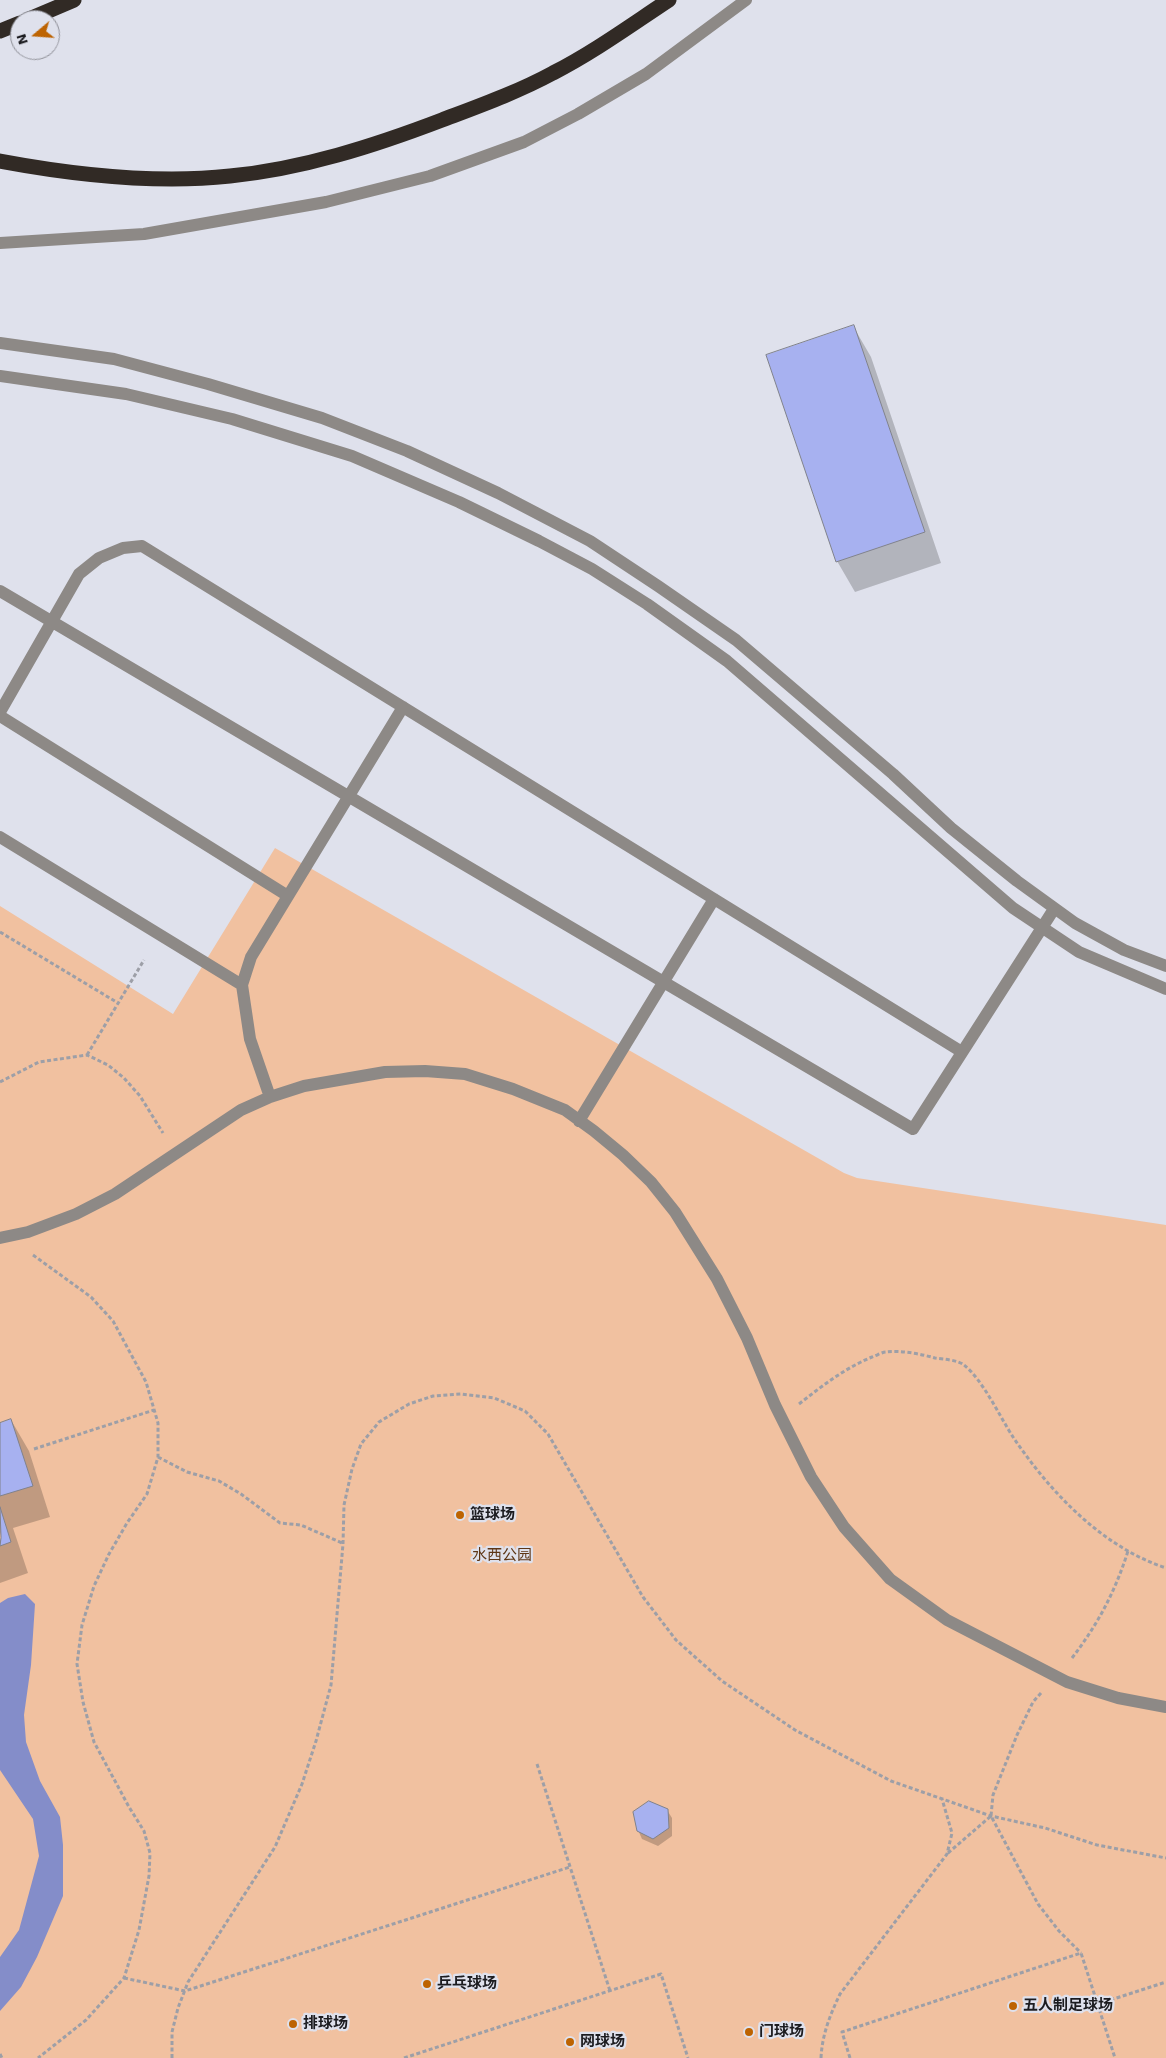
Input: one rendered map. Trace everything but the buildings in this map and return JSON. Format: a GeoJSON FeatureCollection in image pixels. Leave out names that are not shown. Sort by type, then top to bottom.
{"type":"FeatureCollection","features":[{"type":"Feature","properties":{"kind":"highway"},"geometry":{"type":"LineString","coordinates":[[50,10],[74,0]]}},
{"type":"Feature","properties":{"kind":"highway"},"geometry":{"type":"LineString","coordinates":[[0,162],[53,171],[128,177],[182,178],[229,176],[324,158],[394,138],[476,108],[553,73],[614,37],[668,0]]}},
{"type":"Feature","properties":{"kind":"street"},"geometry":{"type":"LineString","coordinates":[[0,243],[144,234],[326,202],[430,176],[524,142],[578,114],[646,74],[746,0]]}},
{"type":"Feature","properties":{"kind":"street"},"geometry":{"type":"LineString","coordinates":[[0,343],[114,359],[208,384],[322,418],[408,451],[498,493],[581,537],[658,586],[736,640],[893,774],[951,828],[1017,881],[1075,923],[1124,950],[1166,966]]}},
{"type":"Feature","properties":{"kind":"street"},"geometry":{"type":"LineString","coordinates":[[0,376],[126,394],[232,419],[352,456],[459,502],[592,569],[647,604],[726,661],[1013,908],[1079,952],[1166,989]]}},
{"type":"Feature","properties":{"kind":"street"},"geometry":{"type":"LineString","coordinates":[[0,712],[78,574],[100,558],[123,548],[142,546],[962,1052]]}},
{"type":"Feature","properties":{"kind":"street"},"geometry":{"type":"LineString","coordinates":[[0,591],[913,1129],[1054,908]]}},
{"type":"Feature","properties":{"kind":"street"},"geometry":{"type":"LineString","coordinates":[[270,1097],[250,1039],[242,985],[251,957],[403,707]]}},
{"type":"Feature","properties":{"kind":"street"},"geometry":{"type":"LineString","coordinates":[[0,716],[288,896]]}},
{"type":"Feature","properties":{"kind":"street"},"geometry":{"type":"LineString","coordinates":[[0,837],[242,985]]}},
{"type":"Feature","properties":{"kind":"street"},"geometry":{"type":"LineString","coordinates":[[579,1121],[714,899]]}},
{"type":"Feature","properties":{"kind":"street"},"geometry":{"type":"LineString","coordinates":[[0,1238],[28,1232],[76,1214],[115,1194],[241,1110],[270,1097],[304,1086],[386,1072],[465,1074],[513,1089],[565,1110],[623,1155],[651,1182],[676,1212],[726,1296],[747,1338],[781,1418],[811,1477],[844,1527],[890,1578],[947,1620],[1055,1676],[1118,1698],[1166,1707]]}},
{"type":"Feature","properties":{"kind":"path"},"geometry":{"type":"LineString","coordinates":[[0,932],[118,1003]]}},
{"type":"Feature","properties":{"kind":"path"},"geometry":{"type":"LineString","coordinates":[[86,1055],[144,960]]}},
{"type":"Feature","properties":{"kind":"path"},"geometry":{"type":"LineString","coordinates":[[0,1082],[39,1062],[86,1055],[108,1065],[124,1078],[140,1096],[175,1153]]}},
{"type":"Feature","properties":{"kind":"path"},"geometry":{"type":"LineString","coordinates":[[18,1234],[35,1258],[65,1277],[91,1297],[113,1321],[146,1382],[158,1423],[158,1457],[148,1494],[127,1523],[109,1554],[94,1586],[82,1625],[77,1664],[83,1702],[94,1742],[128,1807],[144,1831],[150,1853],[149,1876],[139,1930],[124,1978],[86,2020],[38,2058]]}},
{"type":"Feature","properties":{"kind":"path"},"geometry":{"type":"LineString","coordinates":[[781,1418],[825,1383],[853,1365],[886,1352],[924,1355],[963,1364],[984,1389],[1014,1438],[1047,1480],[1076,1511],[1106,1537],[1128,1551],[1143,1560],[1166,1568]]}},
{"type":"Feature","properties":{"kind":"path"},"geometry":{"type":"LineString","coordinates":[[172,2058],[172,2032],[178,2008],[188,1982],[275,1847],[302,1784],[331,1685],[343,1544],[344,1506],[352,1468],[360,1444],[379,1422],[409,1404],[433,1396],[461,1394],[494,1398],[525,1411],[548,1434],[643,1597],[676,1640],[722,1681],[796,1730],[891,1781],[991,1816],[1045,1828],[1097,1845],[1166,1858]]}},
{"type":"Feature","properties":{"kind":"path"},"geometry":{"type":"LineString","coordinates":[[34,1448],[154,1410]]}},
{"type":"Feature","properties":{"kind":"path"},"geometry":{"type":"LineString","coordinates":[[158,1457],[187,1472],[219,1481],[242,1494],[280,1523],[301,1525],[343,1544]]}},
{"type":"Feature","properties":{"kind":"path"},"geometry":{"type":"LineString","coordinates":[[1115,2058],[1081,1953],[1059,1931],[1038,1904],[991,1816],[993,1795],[1017,1735],[1033,1702],[1089,1636],[1119,1582],[1128,1551]]}},
{"type":"Feature","properties":{"kind":"path"},"geometry":{"type":"LineString","coordinates":[[537,1764],[610,1990]]}},
{"type":"Feature","properties":{"kind":"path"},"geometry":{"type":"LineString","coordinates":[[942,1798],[952,1833],[947,1854]]}},
{"type":"Feature","properties":{"kind":"path"},"geometry":{"type":"LineString","coordinates":[[821,2058],[821,2046],[828,2018],[840,1994],[947,1854],[991,1816]]}},
{"type":"Feature","properties":{"kind":"path"},"geometry":{"type":"LineString","coordinates":[[124,1978],[185,1991],[570,1867]]}},
{"type":"Feature","properties":{"kind":"path"},"geometry":{"type":"LineString","coordinates":[[850,2058],[842,2032],[1081,1953]]}},
{"type":"Feature","properties":{"kind":"path"},"geometry":{"type":"LineString","coordinates":[[404,2058],[661,1974],[688,2058]]}},
{"type":"Feature","properties":{"kind":"path"},"geometry":{"type":"LineString","coordinates":[[1098,2004],[1166,1982]]}},
{"type":"Feature","properties":{"kind":"path"},"geometry":{"type":"LineString","coordinates":[[0,2054],[2,2058]]}},
{"type":"Feature","properties":{"kind":"green space","name":"水西公园"},"geometry":{"type":"Polygon","coordinates":[[[275,848],[844,1173],[857,1178],[1166,1225],[1166,2058],[0,2058],[0,906],[173,1014],[275,848]]]}},
{"type":"Feature","properties":{"kind":"water"},"geometry":{"type":"Polygon","coordinates":[[[25,1594],[35,1604],[31,1665],[24,1715],[26,1742],[40,1781],[60,1817],[63,1845],[63,1896],[37,1957],[21,1987],[0,2011],[0,1957],[19,1930],[39,1856],[33,1819],[0,1770],[0,1603],[8,1598],[25,1594]]]}},
{"type":"Feature","properties":{"kind":"place","name":"篮球场"},"geometry":{"type":"Point","coordinates":[460,1515]}},
{"type":"Feature","properties":{"kind":"place","name":"乒乓球场"},"geometry":{"type":"Point","coordinates":[427,1984]}},
{"type":"Feature","properties":{"kind":"place","name":"五人制足球场"},"geometry":{"type":"Point","coordinates":[1013,2006]}},
{"type":"Feature","properties":{"kind":"place","name":"排球场"},"geometry":{"type":"Point","coordinates":[293,2024]}},
{"type":"Feature","properties":{"kind":"place","name":"‌门球场‌"},"geometry":{"type":"Point","coordinates":[749,2032]}},
{"type":"Feature","properties":{"kind":"place","name":"网球场"},"geometry":{"type":"Point","coordinates":[570,2042]}}]}
